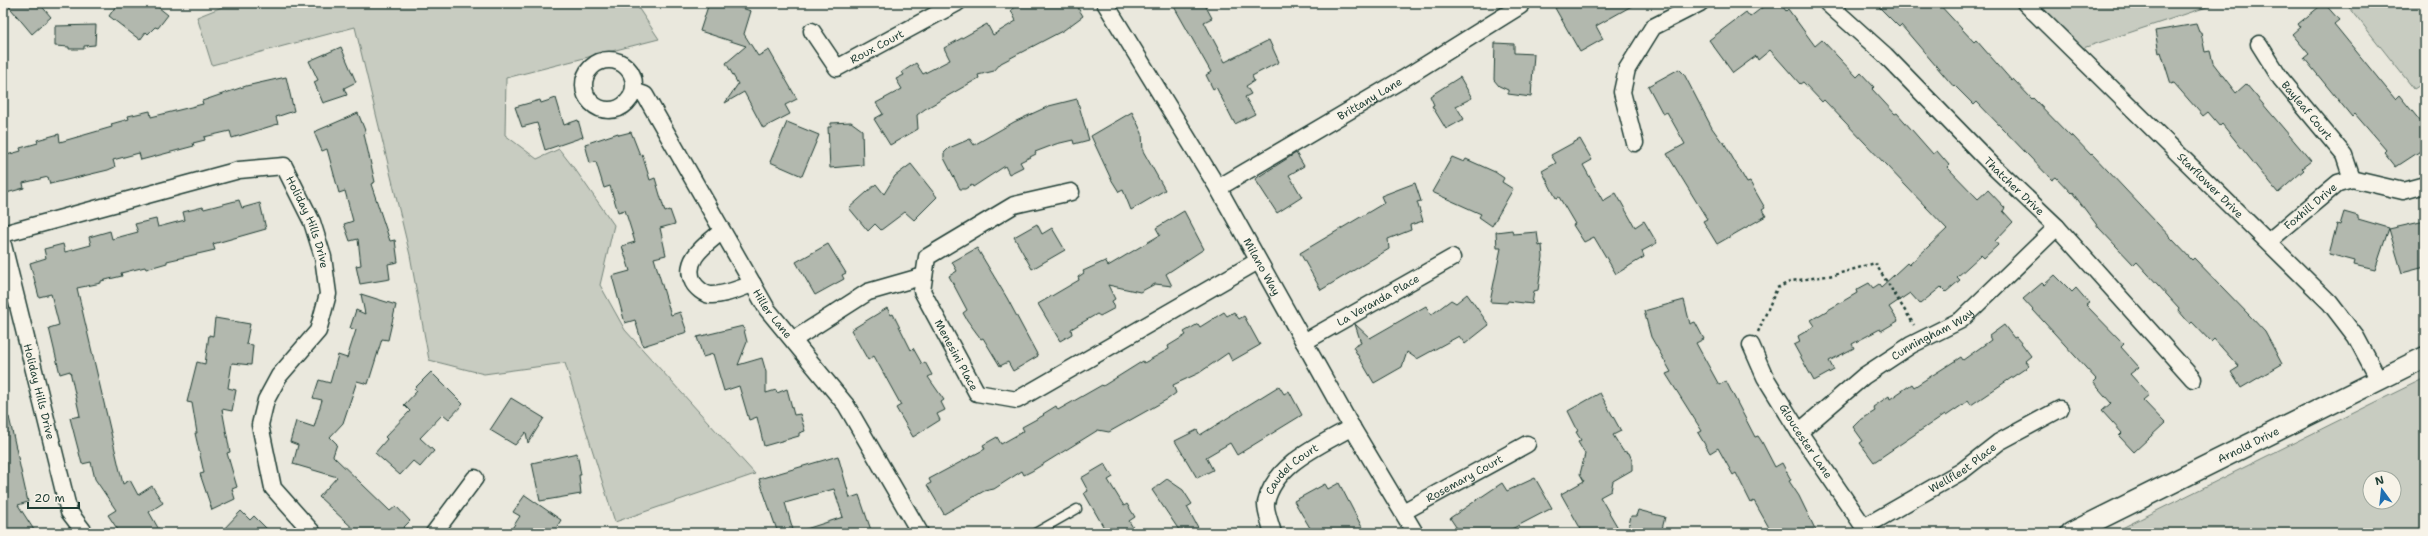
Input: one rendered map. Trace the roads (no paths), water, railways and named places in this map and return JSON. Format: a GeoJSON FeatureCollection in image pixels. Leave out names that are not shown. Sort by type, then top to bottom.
{"type":"FeatureCollection","features":[{"type":"Feature","properties":{"kind":"street","name":"Roux Court"},"geometry":{"type":"LineString","coordinates":[[812,31],[837,68],[957,3]]}},
{"type":"Feature","properties":{"kind":"street","name":"Milano Way"},"geometry":{"type":"LineString","coordinates":[[1105,3],[1218,188],[1352,427],[1416,533]]}},
{"type":"Feature","properties":{"kind":"street"},"geometry":{"type":"LineString","coordinates":[[1635,143],[1622,92],[1627,68],[1653,27],[1700,3]]}},
{"type":"Feature","properties":{"kind":"street","name":"Thatcher Drive"},"geometry":{"type":"LineString","coordinates":[[1827,3],[1885,55],[1995,168],[2057,227],[2193,378]]}},
{"type":"Feature","properties":{"kind":"street","name":"Starflower Drive"},"geometry":{"type":"LineString","coordinates":[[2025,3],[2269,241],[2330,303],[2356,337],[2379,380]]}},
{"type":"Feature","properties":{"kind":"street","name":"Brittany Lane"},"geometry":{"type":"LineString","coordinates":[[1218,188],[1403,80],[1520,6]]}},
{"type":"Feature","properties":{"kind":"street","name":"Bayleaf Court"},"geometry":{"type":"LineString","coordinates":[[2259,44],[2281,79],[2344,155],[2352,179]]}},
{"type":"Feature","properties":{"kind":"street","name":"Hiller Lane"},"geometry":{"type":"LineString","coordinates":[[634,91],[645,95],[767,309],[846,405],[920,533]]}},
{"type":"Feature","properties":{"kind":"street","name":"Holiday Hills Drive"},"geometry":{"type":"LineString","coordinates":[[3,234],[239,170],[284,166],[312,222],[323,258],[328,294],[318,331],[279,376],[266,400],[260,425],[273,488],[314,533]]}},
{"type":"Feature","properties":{"kind":"street"},"geometry":{"type":"LineString","coordinates":[[2352,179],[2403,191],[2425,186]]}},
{"type":"Feature","properties":{"kind":"street","name":"Foxhill Drive"},"geometry":{"type":"LineString","coordinates":[[2269,241],[2338,183],[2352,179]]}},
{"type":"Feature","properties":{"kind":"street","name":"Menesini Place"},"geometry":{"type":"LineString","coordinates":[[1071,192],[1014,205],[927,257],[922,291],[977,393],[1017,400],[1258,260]]}},
{"type":"Feature","properties":{"kind":"street","name":"Cunningham Way"},"geometry":{"type":"LineString","coordinates":[[1799,432],[1864,376],[1923,339],[1961,320],[2057,227]]}},
{"type":"Feature","properties":{"kind":"street"},"geometry":{"type":"LineString","coordinates":[[722,231],[697,253],[691,263],[690,274],[694,285],[701,291],[710,295],[753,284]]}},
{"type":"Feature","properties":{"kind":"street","name":"Holiday Hills Drive"},"geometry":{"type":"LineString","coordinates":[[3,245],[69,512],[85,533]]}},
{"type":"Feature","properties":{"kind":"street","name":"La Veranda Place"},"geometry":{"type":"LineString","coordinates":[[1304,342],[1452,258]]}},
{"type":"Feature","properties":{"kind":"street"},"geometry":{"type":"LineString","coordinates":[[793,340],[868,292],[924,276]]}},
{"type":"Feature","properties":{"kind":"street","name":"Gloucester Lane"},"geometry":{"type":"LineString","coordinates":[[1751,345],[1766,377],[1799,432],[1866,530]]}},
{"type":"Feature","properties":{"kind":"street","name":"Arnold Drive"},"geometry":{"type":"LineString","coordinates":[[2071,533],[2425,357]]}},
{"type":"Feature","properties":{"kind":"street","name":"Wellfleet Place"},"geometry":{"type":"LineString","coordinates":[[1866,530],[1962,471],[1999,442],[2060,408]]}},
{"type":"Feature","properties":{"kind":"street","name":"Caudel Court"},"geometry":{"type":"LineString","coordinates":[[1273,533],[1266,504],[1274,484],[1284,470],[1352,427]]}},
{"type":"Feature","properties":{"kind":"street","name":"Rosemary Court"},"geometry":{"type":"LineString","coordinates":[[1403,512],[1526,444]]}},
{"type":"Feature","properties":{"kind":"street"},"geometry":{"type":"LineString","coordinates":[[434,533],[475,478]]}},
{"type":"Feature","properties":{"kind":"lane"},"geometry":{"type":"LineString","coordinates":[[1035,533],[1077,509]]}}]}
